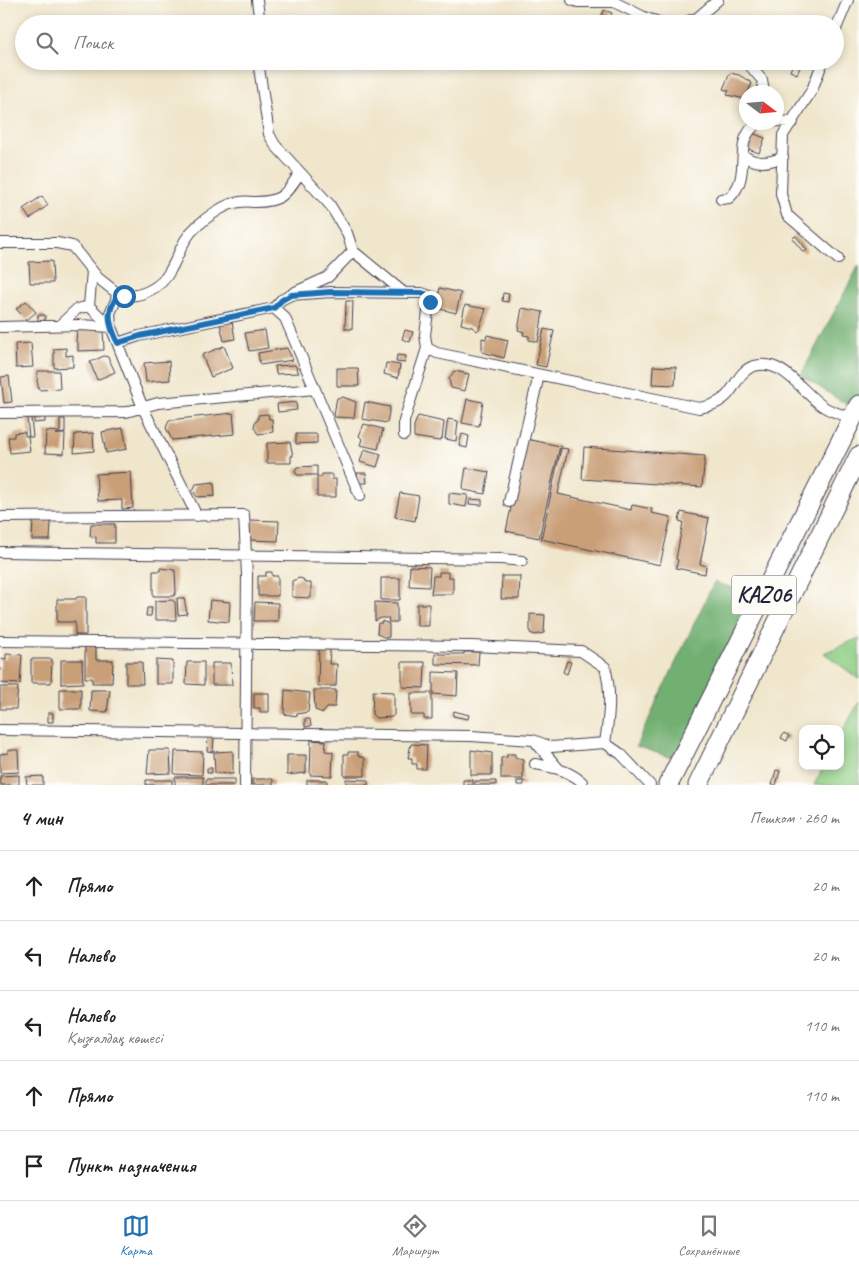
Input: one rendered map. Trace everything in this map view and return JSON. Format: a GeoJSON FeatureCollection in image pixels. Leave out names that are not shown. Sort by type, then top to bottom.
{"type":"FeatureCollection","features":[{"type":"Feature","properties":{"kind":"highway","name":"KАZ06"},"geometry":{"type":"LineString","coordinates":[[668,785],[856,412]]}},
{"type":"Feature","properties":{"kind":"highway","name":"KАZ06"},"geometry":{"type":"LineString","coordinates":[[698,785],[859,456]]}},
{"type":"Feature","properties":{"kind":"street"},"geometry":{"type":"LineString","coordinates":[[257,0],[259,15]]}},
{"type":"Feature","properties":{"kind":"street"},"geometry":{"type":"LineString","coordinates":[[572,0],[578,2],[614,2],[641,15]]}},
{"type":"Feature","properties":{"kind":"street"},"geometry":{"type":"LineString","coordinates":[[622,0],[631,9]]}},
{"type":"Feature","properties":{"kind":"street"},"geometry":{"type":"LineString","coordinates":[[700,15],[718,0]]}},
{"type":"Feature","properties":{"kind":"street"},"geometry":{"type":"LineString","coordinates":[[842,15],[848,0]]}},
{"type":"Feature","properties":{"kind":"street"},"geometry":{"type":"LineString","coordinates":[[259,70],[269,134],[275,145],[330,205],[347,233],[353,251],[403,292]]}},
{"type":"Feature","properties":{"kind":"street"},"geometry":{"type":"LineString","coordinates":[[754,70],[762,80],[763,85]]}},
{"type":"Feature","properties":{"kind":"street"},"geometry":{"type":"LineString","coordinates":[[820,70],[812,90],[784,135],[781,194],[787,215],[838,259]]}},
{"type":"Feature","properties":{"kind":"street"},"geometry":{"type":"LineString","coordinates":[[784,121],[793,122]]}},
{"type":"Feature","properties":{"kind":"street"},"geometry":{"type":"LineString","coordinates":[[721,199],[729,198],[740,184],[744,139],[748,130]]}},
{"type":"Feature","properties":{"kind":"street"},"geometry":{"type":"LineString","coordinates":[[743,155],[749,160],[760,163],[783,157]]}},
{"type":"Feature","properties":{"kind":"street"},"geometry":{"type":"LineString","coordinates":[[0,243],[72,246],[92,271],[117,293],[124,296],[143,294],[157,285],[171,269],[181,245],[197,226],[233,204],[278,199],[285,195],[300,173]]}},
{"type":"Feature","properties":{"kind":"street"},"geometry":{"type":"LineString","coordinates":[[118,343],[140,336],[274,308],[300,288],[328,276],[353,251]]}},
{"type":"Feature","properties":{"kind":"street"},"geometry":{"type":"LineString","coordinates":[[89,306],[92,271]]}},
{"type":"Feature","properties":{"kind":"street"},"geometry":{"type":"LineString","coordinates":[[291,295],[331,292],[403,292],[430,296],[425,335],[427,348],[404,421],[404,435]]}},
{"type":"Feature","properties":{"kind":"street"},"geometry":{"type":"LineString","coordinates":[[117,293],[110,313],[111,327],[143,408],[197,516]]}},
{"type":"Feature","properties":{"kind":"street"},"geometry":{"type":"LineString","coordinates":[[89,306],[111,327]]}},
{"type":"Feature","properties":{"kind":"street"},"geometry":{"type":"LineString","coordinates":[[60,326],[73,312],[89,306]]}},
{"type":"Feature","properties":{"kind":"street"},"geometry":{"type":"LineString","coordinates":[[274,308],[285,318],[360,496]]}},
{"type":"Feature","properties":{"kind":"street"},"geometry":{"type":"LineString","coordinates":[[0,327],[111,327]]}},
{"type":"Feature","properties":{"kind":"street"},"geometry":{"type":"LineString","coordinates":[[427,348],[437,354],[699,408],[715,406],[725,400],[742,375],[753,366],[764,365],[781,370],[824,407],[856,412]]}},
{"type":"Feature","properties":{"kind":"street"},"geometry":{"type":"LineString","coordinates":[[509,502],[539,375]]}},
{"type":"Feature","properties":{"kind":"street"},"geometry":{"type":"LineString","coordinates":[[0,413],[126,412],[158,403],[315,389]]}},
{"type":"Feature","properties":{"kind":"street"},"geometry":{"type":"LineString","coordinates":[[0,517],[244,515],[246,555],[245,785]]}},
{"type":"Feature","properties":{"kind":"street"},"geometry":{"type":"LineString","coordinates":[[0,552],[501,559],[522,561]]}},
{"type":"Feature","properties":{"kind":"street"},"geometry":{"type":"LineString","coordinates":[[0,641],[471,646],[581,652],[605,668],[609,684],[610,713],[605,744]]}},
{"type":"Feature","properties":{"kind":"street"},"geometry":{"type":"LineString","coordinates":[[0,730],[471,736],[533,740],[551,747],[605,744],[621,754],[650,785]]}},
{"type":"Feature","properties":{"kind":"street"},"geometry":{"type":"LineString","coordinates":[[533,740],[546,752],[558,768]]}},
{"type":"Feature","properties":{"kind":"street"},"geometry":{"type":"LineString","coordinates":[[535,764],[558,768],[574,775],[582,782]]}},
{"type":"Feature","properties":{"kind":"green space"},"geometry":{"type":"Polygon","coordinates":[[[859,265],[859,396],[853,409],[801,375],[859,265]]]}},
{"type":"Feature","properties":{"kind":"green space"},"geometry":{"type":"Polygon","coordinates":[[[714,582],[758,596],[677,755],[669,757],[636,746],[714,582]]]}},
{"type":"Feature","properties":{"kind":"green space"},"geometry":{"type":"Polygon","coordinates":[[[859,638],[859,679],[824,653],[859,638]]]}},
{"type":"Feature","properties":{"kind":"green space"},"geometry":{"type":"Polygon","coordinates":[[[859,702],[859,785],[814,785],[822,770],[844,770],[844,729],[859,702]]]}},
{"type":"Feature","properties":{"kind":"building"},"geometry":{"type":"Polygon","coordinates":[[[604,10],[612,13],[611,15],[602,15],[604,10]]]}},
{"type":"Feature","properties":{"kind":"building"},"geometry":{"type":"Polygon","coordinates":[[[790,70],[799,70],[797,74],[790,70]]]}},
{"type":"Feature","properties":{"kind":"building"},"geometry":{"type":"Polygon","coordinates":[[[730,73],[739,75],[752,83],[751,85],[739,85],[739,98],[727,95],[729,91],[723,89],[730,73]]]}},
{"type":"Feature","properties":{"kind":"building"},"geometry":{"type":"Polygon","coordinates":[[[752,133],[765,138],[759,153],[746,148],[752,133]]]}},
{"type":"Feature","properties":{"kind":"building"},"geometry":{"type":"Polygon","coordinates":[[[42,196],[48,205],[30,219],[23,209],[42,196]]]}},
{"type":"Feature","properties":{"kind":"building"},"geometry":{"type":"Polygon","coordinates":[[[796,236],[807,250],[804,253],[792,238],[796,236]]]}},
{"type":"Feature","properties":{"kind":"building"},"geometry":{"type":"Polygon","coordinates":[[[52,261],[53,283],[30,283],[29,262],[52,261]]]}},
{"type":"Feature","properties":{"kind":"building"},"geometry":{"type":"Polygon","coordinates":[[[440,288],[461,293],[456,313],[436,308],[440,288]]]}},
{"type":"Feature","properties":{"kind":"building"},"geometry":{"type":"Polygon","coordinates":[[[503,293],[509,294],[508,302],[502,301],[503,293]]]}},
{"type":"Feature","properties":{"kind":"building"},"geometry":{"type":"Polygon","coordinates":[[[26,301],[36,312],[27,320],[16,309],[26,301]]]}},
{"type":"Feature","properties":{"kind":"building"},"geometry":{"type":"Polygon","coordinates":[[[346,301],[353,301],[352,329],[345,329],[346,301]]]}},
{"type":"Feature","properties":{"kind":"building"},"geometry":{"type":"Polygon","coordinates":[[[465,305],[486,309],[477,331],[472,327],[461,324],[465,305]]]}},
{"type":"Feature","properties":{"kind":"building"},"geometry":{"type":"Polygon","coordinates":[[[522,308],[543,312],[538,342],[529,340],[529,336],[523,335],[524,332],[518,330],[522,308]]]}},
{"type":"Feature","properties":{"kind":"building"},"geometry":{"type":"Polygon","coordinates":[[[38,315],[45,315],[45,320],[38,321],[38,315]]]}},
{"type":"Feature","properties":{"kind":"building"},"geometry":{"type":"Polygon","coordinates":[[[232,321],[235,339],[224,341],[220,324],[232,321]]]}},
{"type":"Feature","properties":{"kind":"building"},"geometry":{"type":"Polygon","coordinates":[[[103,329],[104,350],[78,351],[78,342],[76,342],[77,330],[103,329]]]}},
{"type":"Feature","properties":{"kind":"building"},"geometry":{"type":"Polygon","coordinates":[[[544,329],[554,331],[546,367],[536,365],[544,329]]]}},
{"type":"Feature","properties":{"kind":"building"},"geometry":{"type":"Polygon","coordinates":[[[265,330],[268,348],[249,351],[245,333],[265,330]]]}},
{"type":"Feature","properties":{"kind":"building"},"geometry":{"type":"Polygon","coordinates":[[[405,330],[413,332],[410,342],[402,339],[405,330]]]}},
{"type":"Feature","properties":{"kind":"building"},"geometry":{"type":"Polygon","coordinates":[[[487,335],[508,340],[504,358],[482,352],[482,338],[486,339],[487,335]]]}},
{"type":"Feature","properties":{"kind":"building"},"geometry":{"type":"Polygon","coordinates":[[[31,343],[33,367],[16,368],[15,344],[31,343]]]}},
{"type":"Feature","properties":{"kind":"building"},"geometry":{"type":"Polygon","coordinates":[[[224,346],[233,368],[211,377],[202,355],[224,346]]]}},
{"type":"Feature","properties":{"kind":"building"},"geometry":{"type":"Polygon","coordinates":[[[66,348],[66,356],[73,355],[73,367],[54,368],[54,349],[66,348]]]}},
{"type":"Feature","properties":{"kind":"building"},"geometry":{"type":"Polygon","coordinates":[[[287,348],[293,360],[260,365],[258,353],[287,348]]]}},
{"type":"Feature","properties":{"kind":"building"},"geometry":{"type":"Polygon","coordinates":[[[397,355],[406,356],[405,363],[396,362],[397,355]]]}},
{"type":"Feature","properties":{"kind":"building"},"geometry":{"type":"Polygon","coordinates":[[[104,356],[108,357],[115,372],[97,380],[90,362],[104,356]]]}},
{"type":"Feature","properties":{"kind":"building"},"geometry":{"type":"Polygon","coordinates":[[[169,361],[170,380],[146,382],[144,363],[169,361]]]}},
{"type":"Feature","properties":{"kind":"building"},"geometry":{"type":"Polygon","coordinates":[[[386,363],[400,365],[398,378],[384,374],[386,363]]]}},
{"type":"Feature","properties":{"kind":"building"},"geometry":{"type":"Polygon","coordinates":[[[295,365],[299,373],[276,374],[275,366],[295,365]]]}},
{"type":"Feature","properties":{"kind":"building"},"geometry":{"type":"Polygon","coordinates":[[[653,366],[676,367],[675,385],[652,384],[653,366]]]}},
{"type":"Feature","properties":{"kind":"building"},"geometry":{"type":"Polygon","coordinates":[[[337,368],[358,368],[359,386],[337,386],[337,368]]]}},
{"type":"Feature","properties":{"kind":"building"},"geometry":{"type":"Polygon","coordinates":[[[38,371],[59,371],[60,389],[39,390],[37,381],[38,371]]]}},
{"type":"Feature","properties":{"kind":"building"},"geometry":{"type":"Polygon","coordinates":[[[454,371],[469,374],[465,391],[451,388],[449,379],[454,371]]]}},
{"type":"Feature","properties":{"kind":"building"},"geometry":{"type":"Polygon","coordinates":[[[9,376],[12,402],[4,403],[1,377],[9,376]]]}},
{"type":"Feature","properties":{"kind":"building"},"geometry":{"type":"Polygon","coordinates":[[[343,397],[356,402],[354,418],[334,417],[337,398],[343,397]]]}},
{"type":"Feature","properties":{"kind":"building"},"geometry":{"type":"Polygon","coordinates":[[[467,399],[483,402],[479,426],[462,423],[467,399]]]}},
{"type":"Feature","properties":{"kind":"building"},"geometry":{"type":"Polygon","coordinates":[[[296,402],[297,410],[278,412],[277,404],[296,402]]]}},
{"type":"Feature","properties":{"kind":"building"},"geometry":{"type":"Polygon","coordinates":[[[365,402],[390,407],[387,423],[362,419],[365,402]]]}},
{"type":"Feature","properties":{"kind":"building"},"geometry":{"type":"Polygon","coordinates":[[[233,413],[235,434],[172,440],[166,428],[169,420],[233,413]]]}},
{"type":"Feature","properties":{"kind":"building"},"geometry":{"type":"Polygon","coordinates":[[[268,414],[269,419],[272,419],[273,432],[258,434],[254,427],[255,422],[258,420],[258,415],[268,414]]]}},
{"type":"Feature","properties":{"kind":"building"},"geometry":{"type":"Polygon","coordinates":[[[418,416],[444,422],[442,439],[439,441],[414,437],[414,426],[418,416]]]}},
{"type":"Feature","properties":{"kind":"building"},"geometry":{"type":"Polygon","coordinates":[[[45,417],[45,422],[34,423],[34,418],[45,417]]]}},
{"type":"Feature","properties":{"kind":"building"},"geometry":{"type":"Polygon","coordinates":[[[27,418],[31,418],[33,437],[29,437],[27,418]]]}},
{"type":"Feature","properties":{"kind":"building"},"geometry":{"type":"Polygon","coordinates":[[[60,419],[65,419],[65,433],[56,434],[65,434],[64,454],[45,453],[46,431],[60,432],[60,419]]]}},
{"type":"Feature","properties":{"kind":"building"},"geometry":{"type":"Polygon","coordinates":[[[448,419],[458,421],[456,441],[445,439],[448,419]]]}},
{"type":"Feature","properties":{"kind":"building"},"geometry":{"type":"Polygon","coordinates":[[[364,424],[383,429],[378,449],[360,445],[362,439],[359,436],[364,424]]]}},
{"type":"Feature","properties":{"kind":"building"},"geometry":{"type":"Polygon","coordinates":[[[123,428],[127,449],[106,453],[102,432],[123,428]]]}},
{"type":"Feature","properties":{"kind":"building"},"geometry":{"type":"Polygon","coordinates":[[[25,432],[25,436],[28,436],[30,451],[10,453],[8,437],[14,437],[14,433],[25,432]]]}},
{"type":"Feature","properties":{"kind":"building"},"geometry":{"type":"Polygon","coordinates":[[[93,433],[94,451],[74,453],[75,434],[93,433]]]}},
{"type":"Feature","properties":{"kind":"building"},"geometry":{"type":"Polygon","coordinates":[[[296,434],[317,434],[317,443],[296,444],[296,434]]]}},
{"type":"Feature","properties":{"kind":"building"},"geometry":{"type":"Polygon","coordinates":[[[462,434],[469,436],[467,448],[459,446],[462,434]]]}},
{"type":"Feature","properties":{"kind":"building"},"geometry":{"type":"Polygon","coordinates":[[[526,439],[560,446],[539,538],[506,531],[526,439]]]}},
{"type":"Feature","properties":{"kind":"building"},"geometry":{"type":"Polygon","coordinates":[[[290,442],[293,456],[291,456],[291,463],[267,463],[267,443],[290,442]]]}},
{"type":"Feature","properties":{"kind":"building"},"geometry":{"type":"Polygon","coordinates":[[[584,447],[705,456],[702,487],[582,479],[584,447]]]}},
{"type":"Feature","properties":{"kind":"building"},"geometry":{"type":"Polygon","coordinates":[[[561,448],[568,449],[558,494],[631,510],[632,505],[652,509],[651,513],[671,517],[660,565],[541,539],[561,448]]]}},
{"type":"Feature","properties":{"kind":"building"},"geometry":{"type":"Polygon","coordinates":[[[364,449],[381,454],[377,467],[360,462],[364,449]]]}},
{"type":"Feature","properties":{"kind":"building"},"geometry":{"type":"Polygon","coordinates":[[[317,466],[317,475],[297,475],[295,471],[297,467],[317,466]]]}},
{"type":"Feature","properties":{"kind":"building"},"geometry":{"type":"Polygon","coordinates":[[[466,468],[489,472],[485,494],[464,490],[466,468]]]}},
{"type":"Feature","properties":{"kind":"building"},"geometry":{"type":"Polygon","coordinates":[[[131,472],[133,508],[122,509],[122,500],[98,501],[96,474],[131,472]]]}},
{"type":"Feature","properties":{"kind":"building"},"geometry":{"type":"Polygon","coordinates":[[[357,473],[366,473],[367,483],[358,483],[357,473]]]}},
{"type":"Feature","properties":{"kind":"building"},"geometry":{"type":"Polygon","coordinates":[[[322,474],[332,474],[332,479],[336,479],[336,497],[317,497],[317,477],[322,477],[322,474]]]}},
{"type":"Feature","properties":{"kind":"building"},"geometry":{"type":"Polygon","coordinates":[[[214,482],[215,496],[197,497],[193,491],[196,484],[214,482]]]}},
{"type":"Feature","properties":{"kind":"building"},"geometry":{"type":"Polygon","coordinates":[[[400,493],[419,496],[415,521],[395,517],[400,493]]]}},
{"type":"Feature","properties":{"kind":"building"},"geometry":{"type":"Polygon","coordinates":[[[449,493],[468,495],[466,507],[449,504],[449,493]]]}},
{"type":"Feature","properties":{"kind":"building"},"geometry":{"type":"Polygon","coordinates":[[[470,499],[482,500],[482,505],[469,504],[470,499]]]}},
{"type":"Feature","properties":{"kind":"building"},"geometry":{"type":"Polygon","coordinates":[[[681,512],[709,518],[700,564],[706,566],[705,574],[676,568],[683,522],[679,521],[681,512]]]}},
{"type":"Feature","properties":{"kind":"building"},"geometry":{"type":"Polygon","coordinates":[[[250,520],[279,521],[278,541],[249,540],[245,530],[250,520]]]}},
{"type":"Feature","properties":{"kind":"building"},"geometry":{"type":"Polygon","coordinates":[[[33,521],[51,521],[50,540],[32,540],[33,521]]]}},
{"type":"Feature","properties":{"kind":"building"},"geometry":{"type":"Polygon","coordinates":[[[91,524],[115,524],[115,543],[96,543],[96,537],[90,536],[91,524]]]}},
{"type":"Feature","properties":{"kind":"building"},"geometry":{"type":"Polygon","coordinates":[[[410,566],[430,567],[429,587],[409,586],[410,566]]]}},
{"type":"Feature","properties":{"kind":"building"},"geometry":{"type":"Polygon","coordinates":[[[160,568],[175,570],[176,592],[174,596],[153,596],[153,571],[160,571],[160,568]]]}},
{"type":"Feature","properties":{"kind":"building"},"geometry":{"type":"Polygon","coordinates":[[[266,572],[272,572],[272,576],[278,576],[278,596],[258,596],[258,576],[266,576],[266,572]]]}},
{"type":"Feature","properties":{"kind":"building"},"geometry":{"type":"Polygon","coordinates":[[[439,572],[448,572],[448,577],[453,577],[453,594],[431,594],[433,576],[439,576],[439,572]]]}},
{"type":"Feature","properties":{"kind":"building"},"geometry":{"type":"Polygon","coordinates":[[[502,576],[520,576],[519,599],[501,599],[502,576]]]}},
{"type":"Feature","properties":{"kind":"building"},"geometry":{"type":"Polygon","coordinates":[[[299,578],[303,579],[305,583],[311,583],[311,598],[292,597],[292,581],[299,578]]]}},
{"type":"Feature","properties":{"kind":"building"},"geometry":{"type":"Polygon","coordinates":[[[381,578],[400,578],[400,600],[381,600],[381,578]]]}},
{"type":"Feature","properties":{"kind":"building"},"geometry":{"type":"Polygon","coordinates":[[[77,597],[86,597],[86,635],[75,635],[75,622],[57,622],[57,599],[76,599],[77,597]]]}},
{"type":"Feature","properties":{"kind":"building"},"geometry":{"type":"Polygon","coordinates":[[[177,598],[184,598],[187,614],[178,615],[177,598]]]}},
{"type":"Feature","properties":{"kind":"building"},"geometry":{"type":"Polygon","coordinates":[[[172,600],[175,602],[176,620],[155,620],[155,601],[172,600]]]}},
{"type":"Feature","properties":{"kind":"building"},"geometry":{"type":"Polygon","coordinates":[[[210,600],[230,602],[229,622],[208,620],[210,600]]]}},
{"type":"Feature","properties":{"kind":"building"},"geometry":{"type":"Polygon","coordinates":[[[255,602],[278,603],[278,621],[254,621],[255,602]]]}},
{"type":"Feature","properties":{"kind":"building"},"geometry":{"type":"Polygon","coordinates":[[[375,602],[397,603],[397,622],[388,622],[389,618],[381,618],[375,621],[375,602]]]}},
{"type":"Feature","properties":{"kind":"building"},"geometry":{"type":"Polygon","coordinates":[[[417,604],[429,604],[429,626],[417,626],[417,604]]]}},
{"type":"Feature","properties":{"kind":"building"},"geometry":{"type":"Polygon","coordinates":[[[147,608],[152,608],[151,616],[146,616],[147,608]]]}},
{"type":"Feature","properties":{"kind":"building"},"geometry":{"type":"Polygon","coordinates":[[[530,614],[545,615],[544,633],[535,635],[530,633],[530,614]]]}},
{"type":"Feature","properties":{"kind":"building"},"geometry":{"type":"Polygon","coordinates":[[[382,621],[389,624],[389,637],[386,638],[377,634],[378,623],[382,623],[382,621]]]}},
{"type":"Feature","properties":{"kind":"building"},"geometry":{"type":"Polygon","coordinates":[[[85,646],[96,646],[96,660],[113,660],[112,683],[92,683],[92,678],[85,678],[85,646]]]}},
{"type":"Feature","properties":{"kind":"building"},"geometry":{"type":"Polygon","coordinates":[[[319,649],[330,650],[329,664],[337,664],[336,686],[318,686],[319,649]]]}},
{"type":"Feature","properties":{"kind":"building"},"geometry":{"type":"Polygon","coordinates":[[[464,652],[479,652],[478,665],[435,664],[435,654],[464,654],[464,652]]]}},
{"type":"Feature","properties":{"kind":"building"},"geometry":{"type":"Polygon","coordinates":[[[6,654],[22,655],[20,684],[0,683],[0,658],[6,659],[6,654]]]}},
{"type":"Feature","properties":{"kind":"building"},"geometry":{"type":"Polygon","coordinates":[[[31,659],[52,659],[51,683],[31,683],[31,659]]]}},
{"type":"Feature","properties":{"kind":"building"},"geometry":{"type":"Polygon","coordinates":[[[61,660],[82,660],[83,683],[61,684],[61,660]]]}},
{"type":"Feature","properties":{"kind":"building"},"geometry":{"type":"Polygon","coordinates":[[[156,660],[173,661],[173,684],[156,684],[156,660]]]}},
{"type":"Feature","properties":{"kind":"building"},"geometry":{"type":"Polygon","coordinates":[[[567,661],[571,662],[567,674],[563,672],[567,661]]]}},
{"type":"Feature","properties":{"kind":"building"},"geometry":{"type":"Polygon","coordinates":[[[126,662],[142,662],[143,684],[126,684],[126,662]]]}},
{"type":"Feature","properties":{"kind":"building"},"geometry":{"type":"Polygon","coordinates":[[[187,662],[204,662],[204,685],[186,684],[187,662]]]}},
{"type":"Feature","properties":{"kind":"building"},"geometry":{"type":"Polygon","coordinates":[[[402,662],[425,662],[424,688],[402,687],[402,662]]]}},
{"type":"Feature","properties":{"kind":"building"},"geometry":{"type":"Polygon","coordinates":[[[212,663],[231,663],[232,685],[212,685],[212,663]]]}},
{"type":"Feature","properties":{"kind":"building"},"geometry":{"type":"Polygon","coordinates":[[[433,672],[458,673],[457,696],[433,694],[433,672]]]}},
{"type":"Feature","properties":{"kind":"building"},"geometry":{"type":"Polygon","coordinates":[[[0,687],[18,687],[16,709],[0,709],[0,687]]]}},
{"type":"Feature","properties":{"kind":"building"},"geometry":{"type":"Polygon","coordinates":[[[60,689],[81,689],[81,709],[60,709],[60,689]]]}},
{"type":"Feature","properties":{"kind":"building"},"geometry":{"type":"Polygon","coordinates":[[[91,690],[110,690],[107,712],[90,711],[91,690]]]}},
{"type":"Feature","properties":{"kind":"building"},"geometry":{"type":"Polygon","coordinates":[[[285,690],[310,693],[308,712],[297,714],[297,716],[284,714],[285,690]]]}},
{"type":"Feature","properties":{"kind":"building"},"geometry":{"type":"Polygon","coordinates":[[[314,690],[336,690],[335,707],[328,707],[323,713],[315,710],[314,690]]]}},
{"type":"Feature","properties":{"kind":"building"},"geometry":{"type":"Polygon","coordinates":[[[373,691],[394,692],[394,715],[392,717],[376,718],[372,714],[373,691]]]}},
{"type":"Feature","properties":{"kind":"building"},"geometry":{"type":"Polygon","coordinates":[[[254,693],[269,693],[269,712],[260,712],[260,708],[254,708],[254,693]]]}},
{"type":"Feature","properties":{"kind":"building"},"geometry":{"type":"Polygon","coordinates":[[[411,693],[432,693],[432,719],[424,719],[424,715],[411,715],[411,693]]]}},
{"type":"Feature","properties":{"kind":"building"},"geometry":{"type":"Polygon","coordinates":[[[454,711],[469,715],[468,719],[453,716],[454,711]]]}},
{"type":"Feature","properties":{"kind":"building"},"geometry":{"type":"Polygon","coordinates":[[[48,713],[53,713],[53,722],[48,722],[48,713]]]}},
{"type":"Feature","properties":{"kind":"building"},"geometry":{"type":"Polygon","coordinates":[[[305,719],[310,719],[311,726],[305,727],[305,719]]]}},
{"type":"Feature","properties":{"kind":"building"},"geometry":{"type":"Polygon","coordinates":[[[784,733],[789,736],[787,741],[781,738],[784,733]]]}},
{"type":"Feature","properties":{"kind":"building"},"geometry":{"type":"Polygon","coordinates":[[[208,737],[214,737],[213,752],[207,751],[208,737]]]}},
{"type":"Feature","properties":{"kind":"building"},"geometry":{"type":"Polygon","coordinates":[[[311,740],[326,741],[325,751],[333,752],[332,776],[310,775],[311,740]]]}},
{"type":"Feature","properties":{"kind":"building"},"geometry":{"type":"Polygon","coordinates":[[[411,744],[427,745],[426,769],[417,769],[417,764],[412,764],[412,758],[408,758],[411,744]]]}},
{"type":"Feature","properties":{"kind":"building"},"geometry":{"type":"Polygon","coordinates":[[[8,750],[18,750],[19,772],[0,773],[0,754],[8,753],[8,750]]]}},
{"type":"Feature","properties":{"kind":"building"},"geometry":{"type":"Polygon","coordinates":[[[149,750],[170,750],[171,773],[147,774],[149,750]]]}},
{"type":"Feature","properties":{"kind":"building"},"geometry":{"type":"Polygon","coordinates":[[[471,750],[492,753],[492,775],[471,775],[471,750]]]}},
{"type":"Feature","properties":{"kind":"building"},"geometry":{"type":"Polygon","coordinates":[[[175,751],[203,752],[202,775],[174,774],[175,751]]]}},
{"type":"Feature","properties":{"kind":"building"},"geometry":{"type":"Polygon","coordinates":[[[233,751],[233,774],[215,773],[214,752],[233,751]]]}},
{"type":"Feature","properties":{"kind":"building"},"geometry":{"type":"Polygon","coordinates":[[[348,752],[358,752],[358,756],[365,758],[365,776],[344,776],[344,754],[348,754],[348,752]]]}},
{"type":"Feature","properties":{"kind":"building"},"geometry":{"type":"Polygon","coordinates":[[[507,754],[515,754],[515,758],[523,760],[523,779],[501,779],[501,758],[507,757],[507,754]]]}},
{"type":"Feature","properties":{"kind":"building"},"geometry":{"type":"Polygon","coordinates":[[[287,755],[306,755],[306,773],[287,775],[287,755]]]}},
{"type":"Feature","properties":{"kind":"building"},"geometry":{"type":"Polygon","coordinates":[[[207,768],[212,768],[212,773],[207,773],[207,768]]]}},
{"type":"Feature","properties":{"kind":"building"},"geometry":{"type":"Polygon","coordinates":[[[776,770],[780,771],[776,785],[772,785],[776,770]]]}},
{"type":"Feature","properties":{"kind":"building"},"geometry":{"type":"Polygon","coordinates":[[[19,775],[19,785],[1,785],[0,776],[19,775]]]}},
{"type":"Feature","properties":{"kind":"building"},"geometry":{"type":"Polygon","coordinates":[[[43,776],[43,785],[27,785],[26,777],[43,776]]]}},
{"type":"Feature","properties":{"kind":"building"},"geometry":{"type":"Polygon","coordinates":[[[175,777],[203,777],[203,785],[175,785],[175,777]]]}},
{"type":"Feature","properties":{"kind":"building"},"geometry":{"type":"Polygon","coordinates":[[[206,779],[235,779],[235,785],[206,785],[206,779]]]}},
{"type":"Feature","properties":{"kind":"building"},"geometry":{"type":"Polygon","coordinates":[[[252,779],[273,779],[273,785],[252,785],[252,779]]]}},
{"type":"Feature","properties":{"kind":"building"},"geometry":{"type":"Polygon","coordinates":[[[346,779],[368,780],[368,785],[346,785],[346,779]]]}},
{"type":"Feature","properties":{"kind":"building"},"geometry":{"type":"Polygon","coordinates":[[[146,780],[172,780],[172,785],[146,785],[146,780]]]}},
{"type":"Feature","properties":{"kind":"building"},"geometry":{"type":"Polygon","coordinates":[[[307,780],[327,780],[327,785],[307,785],[307,780]]]}},
{"type":"Feature","properties":{"kind":"building"},"geometry":{"type":"Polygon","coordinates":[[[463,780],[473,780],[473,785],[463,785],[463,780]]]}},
{"type":"Feature","properties":{"kind":"building"},"geometry":{"type":"Polygon","coordinates":[[[475,781],[496,781],[496,785],[475,785],[475,781]]]}},
{"type":"Feature","properties":{"kind":"building"},"geometry":{"type":"Polygon","coordinates":[[[517,781],[524,781],[524,785],[517,785],[517,781]]]}},
{"type":"Feature","properties":{"kind":"route"},"geometry":{"type":"LineString","coordinates":[[124,296],[117,293],[110,313],[111,327],[118,343],[140,336],[274,308],[291,295],[331,292],[422,293],[430,296],[430,302]]}}]}
